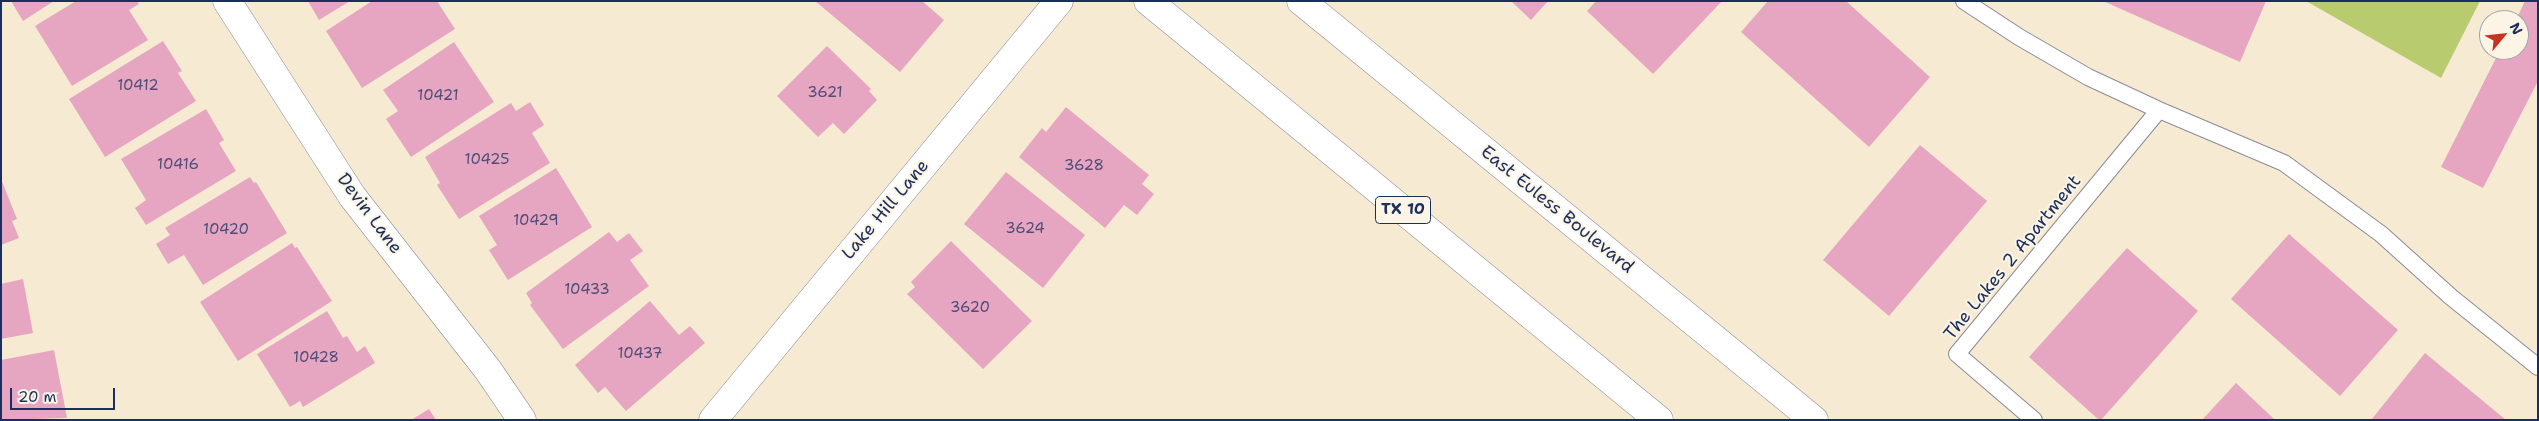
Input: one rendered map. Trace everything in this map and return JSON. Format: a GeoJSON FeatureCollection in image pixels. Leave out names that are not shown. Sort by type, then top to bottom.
{"type":"FeatureCollection","features":[{"type":"Feature","properties":{"kind":"main road","name":"Devin Lane"},"geometry":{"type":"LineString","coordinates":[[227,1],[352,196],[488,370],[522,420]]}},
{"type":"Feature","properties":{"kind":"main road","name":"Lake Hill Lane"},"geometry":{"type":"LineString","coordinates":[[713,420],[1059,1]]}},
{"type":"Feature","properties":{"kind":"main road","name":"TX 10"},"geometry":{"type":"LineString","coordinates":[[1148,1],[1659,420]]}},
{"type":"Feature","properties":{"kind":"main road","name":"East Euless Boulevard"},"geometry":{"type":"LineString","coordinates":[[1301,1],[1814,420]]}},
{"type":"Feature","properties":{"kind":"lane"},"geometry":{"type":"LineString","coordinates":[[1964,1],[2019,37],[2088,77],[2159,110],[2284,163],[2381,234],[2451,297],[2538,367]]}},
{"type":"Feature","properties":{"kind":"lane","name":"The Lakes 2 Apartment"},"geometry":{"type":"LineString","coordinates":[[2034,420],[1957,354],[2159,110]]}},
{"type":"Feature","properties":{"kind":"green space"},"geometry":{"type":"Polygon","coordinates":[[[2306,1],[2480,1],[2441,78],[2306,1]]]}},
{"type":"Feature","properties":{"kind":"building"},"geometry":{"type":"Polygon","coordinates":[[[11,1],[54,1],[23,21],[11,1]]]}},
{"type":"Feature","properties":{"kind":"building"},"geometry":{"type":"Polygon","coordinates":[[[76,1],[137,1],[139,4],[129,10],[148,40],[72,86],[35,26],[76,1]]]}},
{"type":"Feature","properties":{"kind":"building"},"geometry":{"type":"Polygon","coordinates":[[[308,1],[350,1],[319,20],[308,1]]]}},
{"type":"Feature","properties":{"kind":"building"},"geometry":{"type":"Polygon","coordinates":[[[372,1],[437,1],[455,29],[362,88],[326,31],[372,1]]]}},
{"type":"Feature","properties":{"kind":"building"},"geometry":{"type":"Polygon","coordinates":[[[815,1],[922,1],[944,20],[900,72],[815,1]]]}},
{"type":"Feature","properties":{"kind":"building"},"geometry":{"type":"Polygon","coordinates":[[[1511,1],[1548,1],[1531,20],[1511,1]]]}},
{"type":"Feature","properties":{"kind":"building"},"geometry":{"type":"Polygon","coordinates":[[[1596,1],[1722,1],[1653,74],[1587,11],[1596,1]]]}},
{"type":"Feature","properties":{"kind":"building"},"geometry":{"type":"Polygon","coordinates":[[[1768,1],[1846,1],[1930,77],[1869,147],[1741,32],[1768,1]]]}},
{"type":"Feature","properties":{"kind":"building"},"geometry":{"type":"Polygon","coordinates":[[[2103,1],[2266,1],[2240,62],[2103,1]]]}},
{"type":"Feature","properties":{"kind":"building"},"geometry":{"type":"Polygon","coordinates":[[[2525,1],[2538,1],[2538,81],[2483,188],[2441,167],[2495,60],[2529,60],[2529,10],[2521,10],[2525,1]]]}},
{"type":"Feature","properties":{"kind":"building"},"geometry":{"type":"Polygon","coordinates":[[[163,41],[182,71],[178,73],[196,101],[105,157],[69,99],[163,41]]]}},
{"type":"Feature","properties":{"kind":"building"},"geometry":{"type":"Polygon","coordinates":[[[454,42],[494,102],[411,157],[386,119],[398,111],[383,90],[454,42]]]}},
{"type":"Feature","properties":{"kind":"building"},"geometry":{"type":"Polygon","coordinates":[[[827,46],[871,89],[869,91],[877,100],[844,134],[833,123],[818,137],[777,96],[827,46]]]}},
{"type":"Feature","properties":{"kind":"building"},"geometry":{"type":"Polygon","coordinates":[[[530,102],[544,125],[532,133],[550,163],[459,219],[437,185],[440,183],[425,157],[511,103],[516,111],[530,102]]]}},
{"type":"Feature","properties":{"kind":"building"},"geometry":{"type":"Polygon","coordinates":[[[1066,107],[1149,175],[1142,184],[1154,194],[1137,215],[1124,205],[1105,228],[1019,157],[1042,128],[1046,132],[1066,107]]]}},
{"type":"Feature","properties":{"kind":"building"},"geometry":{"type":"Polygon","coordinates":[[[206,109],[224,140],[219,143],[236,171],[146,225],[135,208],[146,200],[121,159],[206,109]]]}},
{"type":"Feature","properties":{"kind":"building"},"geometry":{"type":"Polygon","coordinates":[[[1920,145],[1987,201],[1889,316],[1823,260],[1920,145]]]}},
{"type":"Feature","properties":{"kind":"building"},"geometry":{"type":"Polygon","coordinates":[[[556,168],[592,227],[508,280],[489,250],[497,245],[479,216],[556,168]]]}},
{"type":"Feature","properties":{"kind":"building"},"geometry":{"type":"Polygon","coordinates":[[[1006,172],[1085,235],[1043,288],[964,224],[1006,172]]]}},
{"type":"Feature","properties":{"kind":"building"},"geometry":{"type":"Polygon","coordinates":[[[250,177],[254,183],[256,182],[287,233],[203,285],[184,255],[168,264],[156,244],[170,235],[165,228],[250,177]]]}},
{"type":"Feature","properties":{"kind":"building"},"geometry":{"type":"Polygon","coordinates":[[[1,179],[17,219],[12,221],[19,238],[1,245],[1,179]]]}},
{"type":"Feature","properties":{"kind":"building"},"geometry":{"type":"Polygon","coordinates":[[[609,232],[617,242],[629,233],[643,251],[630,260],[649,286],[563,349],[530,305],[532,303],[526,293],[609,232]]]}},
{"type":"Feature","properties":{"kind":"building"},"geometry":{"type":"Polygon","coordinates":[[[2289,234],[2398,330],[2340,396],[2231,299],[2289,234]]]}},
{"type":"Feature","properties":{"kind":"building"},"geometry":{"type":"Polygon","coordinates":[[[951,241],[1032,321],[983,369],[907,294],[915,287],[911,282],[951,241]]]}},
{"type":"Feature","properties":{"kind":"building"},"geometry":{"type":"Polygon","coordinates":[[[292,243],[295,248],[297,247],[332,301],[238,361],[200,302],[292,243]]]}},
{"type":"Feature","properties":{"kind":"building"},"geometry":{"type":"Polygon","coordinates":[[[2127,248],[2198,311],[2099,420],[2029,357],[2127,248]]]}},
{"type":"Feature","properties":{"kind":"building"},"geometry":{"type":"Polygon","coordinates":[[[23,279],[33,333],[1,339],[1,284],[23,279]]]}},
{"type":"Feature","properties":{"kind":"building"},"geometry":{"type":"Polygon","coordinates":[[[650,301],[679,335],[690,326],[705,343],[626,411],[605,387],[598,393],[575,365],[650,301]]]}},
{"type":"Feature","properties":{"kind":"building"},"geometry":{"type":"Polygon","coordinates":[[[327,311],[343,338],[347,336],[357,352],[365,346],[375,363],[303,407],[300,401],[290,407],[257,354],[327,311]]]}},
{"type":"Feature","properties":{"kind":"building"},"geometry":{"type":"Polygon","coordinates":[[[54,350],[67,418],[1,420],[1,360],[54,350]]]}},
{"type":"Feature","properties":{"kind":"building"},"geometry":{"type":"Polygon","coordinates":[[[2425,353],[2506,420],[2371,420],[2425,353]]]}},
{"type":"Feature","properties":{"kind":"building"},"geometry":{"type":"Polygon","coordinates":[[[2236,383],[2275,420],[2202,420],[2236,383]]]}},
{"type":"Feature","properties":{"kind":"building"},"geometry":{"type":"Polygon","coordinates":[[[429,409],[436,420],[411,420],[429,409]]]}}]}
